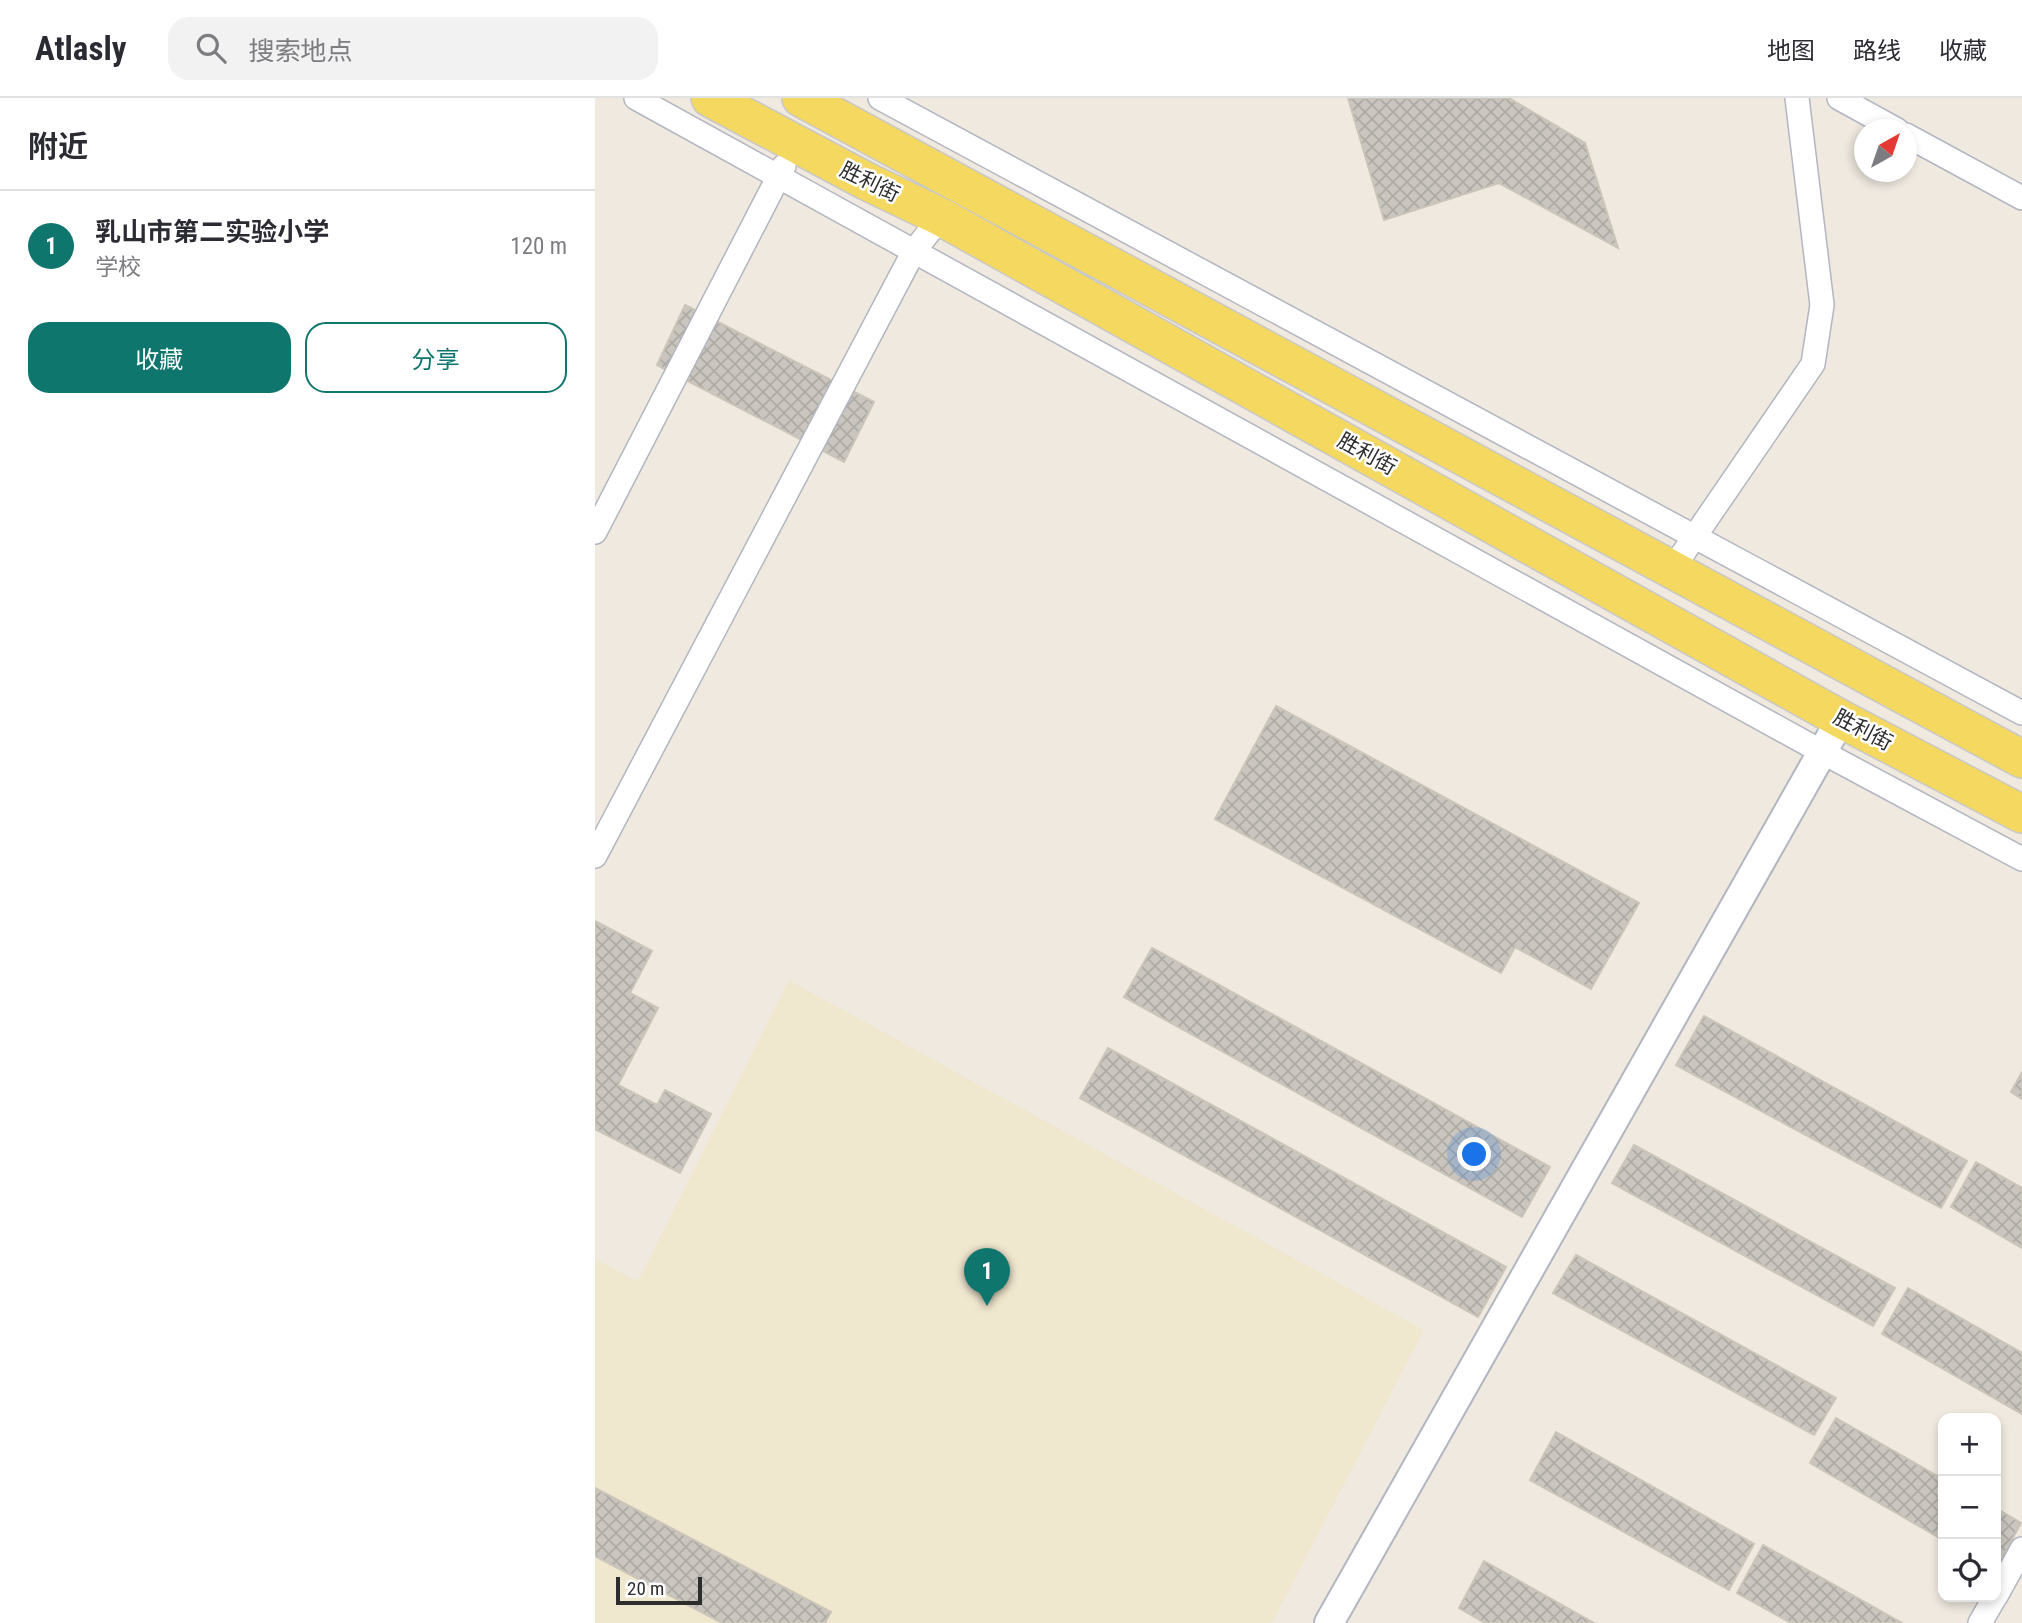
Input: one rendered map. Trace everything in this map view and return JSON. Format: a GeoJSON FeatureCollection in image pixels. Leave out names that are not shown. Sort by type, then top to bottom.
{"type":"FeatureCollection","features":[{"type":"Feature","properties":{"kind":"main road","name":"胜利街"},"geometry":{"type":"LineString","coordinates":[[710,98],[798,146],[941,217],[1841,719],[2022,814]]}},
{"type":"Feature","properties":{"kind":"main road","name":"胜利街"},"geometry":{"type":"LineString","coordinates":[[800,98],[2022,759]]}},
{"type":"Feature","properties":{"kind":"street"},"geometry":{"type":"LineString","coordinates":[[636,98],[1822,752],[2022,859]]}},
{"type":"Feature","properties":{"kind":"street"},"geometry":{"type":"LineString","coordinates":[[880,98],[2022,713]]}},
{"type":"Feature","properties":{"kind":"street"},"geometry":{"type":"LineString","coordinates":[[1671,571],[1813,364],[1822,305],[1797,98]]}},
{"type":"Feature","properties":{"kind":"street"},"geometry":{"type":"LineString","coordinates":[[1839,98],[1877,119]]}},
{"type":"Feature","properties":{"kind":"street"},"geometry":{"type":"LineString","coordinates":[[1917,141],[2022,198]]}},
{"type":"Feature","properties":{"kind":"street"},"geometry":{"type":"LineString","coordinates":[[595,532],[777,176],[798,146]]}},
{"type":"Feature","properties":{"kind":"street"},"geometry":{"type":"LineString","coordinates":[[595,856],[914,251],[941,217]]}},
{"type":"Feature","properties":{"kind":"street"},"geometry":{"type":"LineString","coordinates":[[1329,1623],[1841,719]]}},
{"type":"Feature","properties":{"kind":"street"},"geometry":{"type":"LineString","coordinates":[[2001,1586],[2022,1549]]}},
{"type":"Feature","properties":{"kind":"street"},"geometry":{"type":"LineString","coordinates":[[1980,1623],[1992,1602]]}},
{"type":"Feature","properties":{"kind":"shaded area"},"geometry":{"type":"Polygon","coordinates":[[[789,980],[1424,1330],[1272,1623],[595,1623],[595,1259],[638,1281],[789,980]]]}},
{"type":"Feature","properties":{"kind":"building"},"geometry":{"type":"Polygon","coordinates":[[[1348,98],[1509,98],[1585,143],[1618,248],[1499,183],[1384,220],[1348,98]]]}},
{"type":"Feature","properties":{"kind":"building"},"geometry":{"type":"Polygon","coordinates":[[[685,305],[874,402],[844,462],[657,365],[685,305]]]}},
{"type":"Feature","properties":{"kind":"building"},"geometry":{"type":"Polygon","coordinates":[[[1276,706],[1639,903],[1591,989],[1515,947],[1501,973],[1215,819],[1276,706]]]}},
{"type":"Feature","properties":{"kind":"building"},"geometry":{"type":"Polygon","coordinates":[[[595,921],[652,951],[630,993],[658,1008],[618,1085],[657,1105],[665,1090],[711,1114],[680,1173],[595,1129],[595,921]]]}},
{"type":"Feature","properties":{"kind":"building"},"geometry":{"type":"Polygon","coordinates":[[[1152,948],[1550,1167],[1522,1217],[1124,997],[1152,948]]]}},
{"type":"Feature","properties":{"kind":"building"},"geometry":{"type":"Polygon","coordinates":[[[1704,1016],[1967,1161],[1941,1208],[1676,1065],[1704,1016]]]}},
{"type":"Feature","properties":{"kind":"building"},"geometry":{"type":"Polygon","coordinates":[[[1108,1048],[1506,1267],[1478,1317],[1080,1098],[1108,1048]]]}},
{"type":"Feature","properties":{"kind":"building"},"geometry":{"type":"Polygon","coordinates":[[[2022,1072],[2022,1099],[2011,1092],[2022,1072]]]}},
{"type":"Feature","properties":{"kind":"building"},"geometry":{"type":"Polygon","coordinates":[[[1634,1145],[1895,1288],[1873,1326],[1612,1183],[1634,1145]]]}},
{"type":"Feature","properties":{"kind":"building"},"geometry":{"type":"Polygon","coordinates":[[[1976,1162],[2022,1188],[2022,1248],[1951,1207],[1976,1162]]]}},
{"type":"Feature","properties":{"kind":"building"},"geometry":{"type":"Polygon","coordinates":[[[1576,1255],[1836,1398],[1814,1435],[1553,1293],[1576,1255]]]}},
{"type":"Feature","properties":{"kind":"building"},"geometry":{"type":"Polygon","coordinates":[[[1908,1288],[2022,1353],[2022,1414],[1882,1334],[1908,1288]]]}},
{"type":"Feature","properties":{"kind":"building"},"geometry":{"type":"Polygon","coordinates":[[[1836,1418],[1938,1476],[1938,1537],[1810,1463],[1836,1418]]]}},
{"type":"Feature","properties":{"kind":"building"},"geometry":{"type":"Polygon","coordinates":[[[1556,1432],[1754,1544],[1729,1590],[1530,1480],[1556,1432]]]}},
{"type":"Feature","properties":{"kind":"building"},"geometry":{"type":"Polygon","coordinates":[[[595,1488],[831,1612],[825,1623],[722,1623],[595,1556],[595,1488]]]}},
{"type":"Feature","properties":{"kind":"building"},"geometry":{"type":"Polygon","coordinates":[[[2001,1511],[2021,1523],[2001,1560],[2001,1511]]]}},
{"type":"Feature","properties":{"kind":"building"},"geometry":{"type":"Polygon","coordinates":[[[1763,1545],[1902,1623],[1791,1623],[1737,1593],[1763,1545]]]}},
{"type":"Feature","properties":{"kind":"building"},"geometry":{"type":"Polygon","coordinates":[[[1484,1561],[1594,1623],[1485,1623],[1459,1608],[1484,1561]]]}},
{"type":"Feature","properties":{"kind":"place","name":"乳山市第二实验小学"},"geometry":{"type":"Point","coordinates":[987,1306]}}]}
